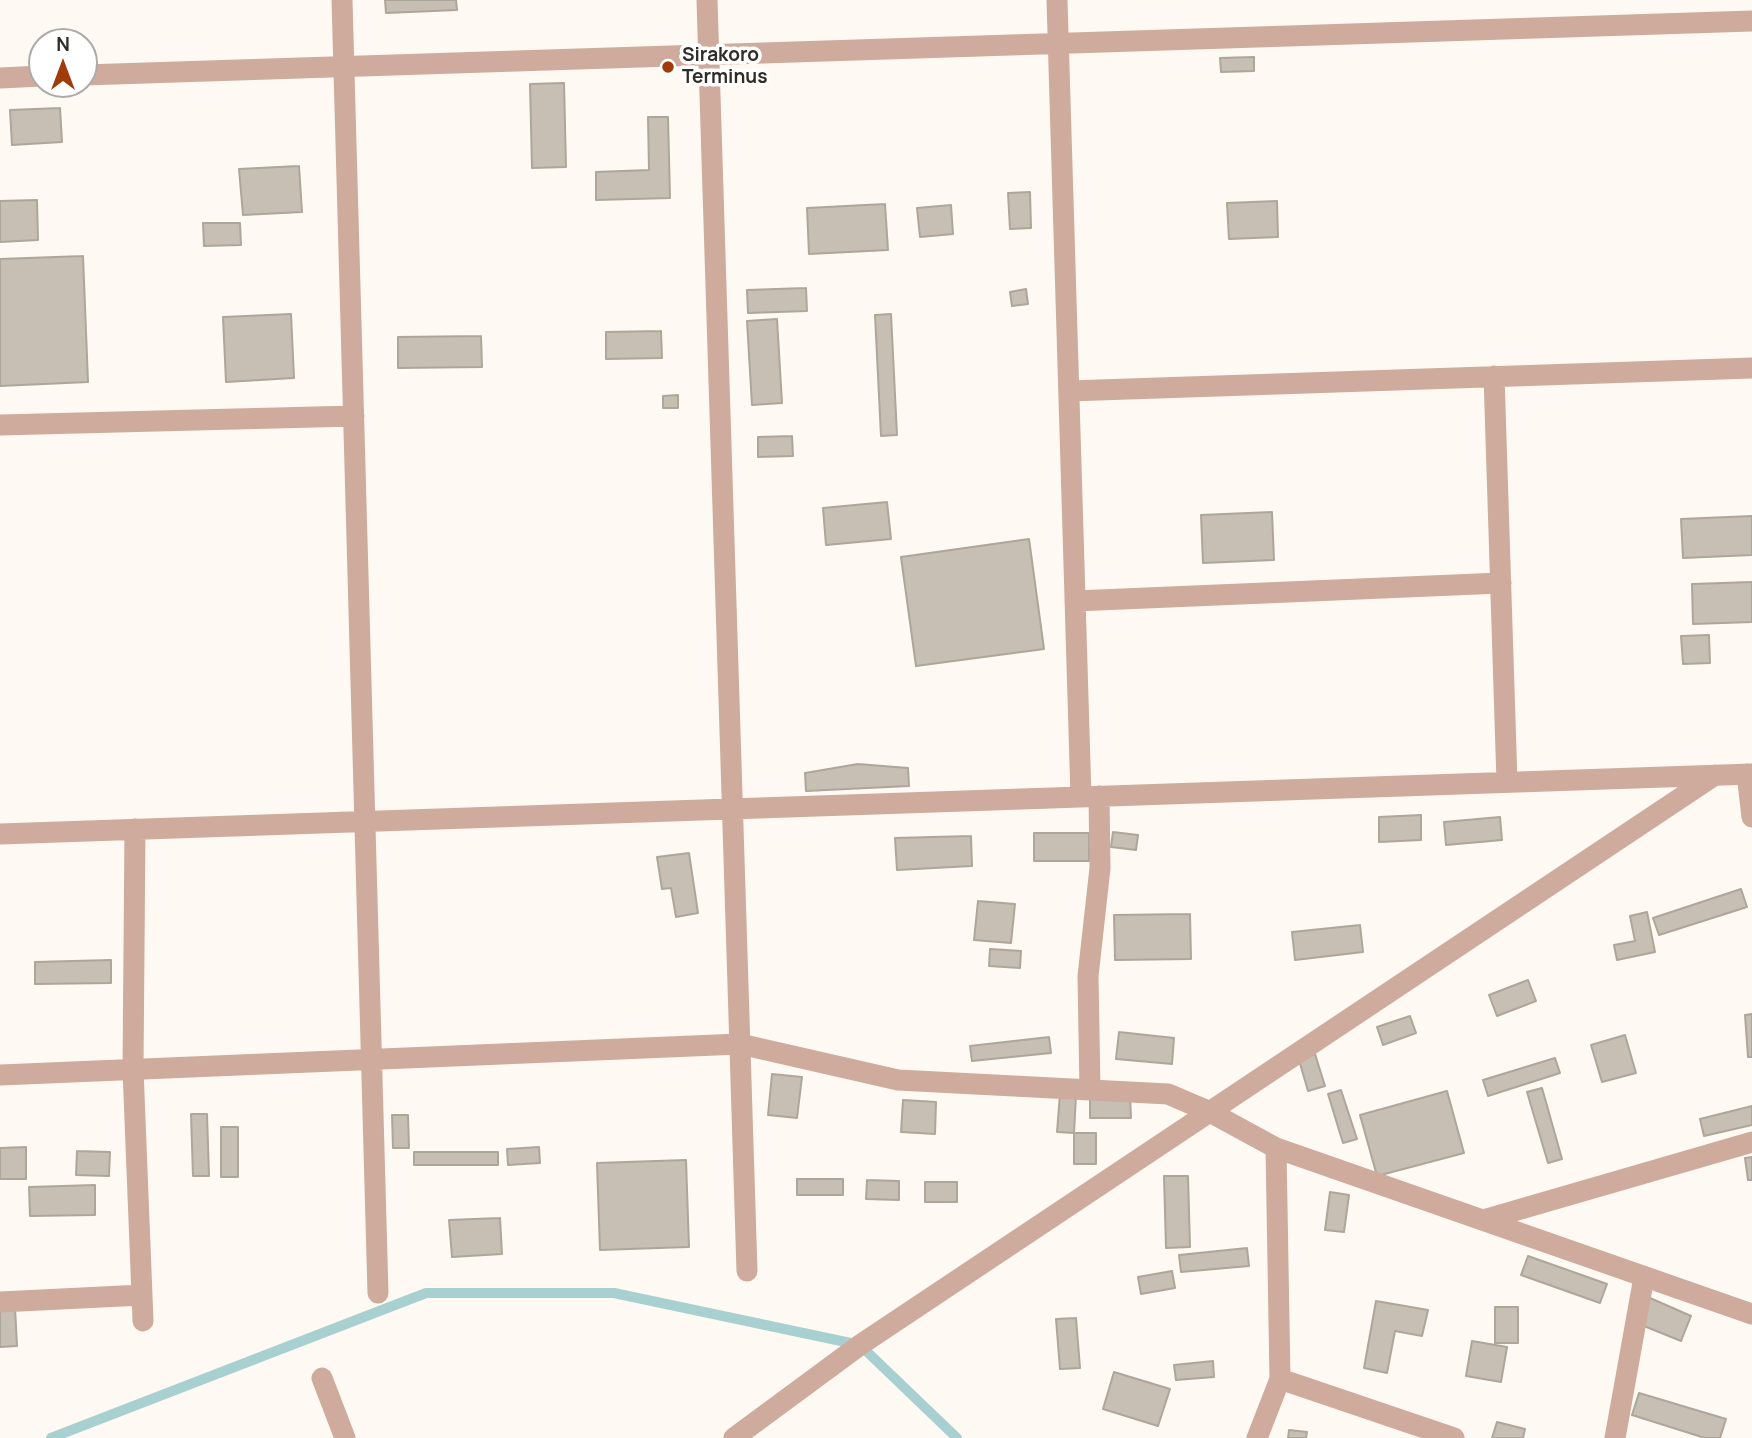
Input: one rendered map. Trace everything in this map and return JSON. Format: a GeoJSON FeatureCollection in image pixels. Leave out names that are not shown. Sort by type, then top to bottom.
{"type":"FeatureCollection","features":[{"type":"Feature","properties":{"kind":"street"},"geometry":{"type":"LineString","coordinates":[[342,0],[378,1293]]}},
{"type":"Feature","properties":{"kind":"street"},"geometry":{"type":"LineString","coordinates":[[708,0],[747,1271]]}},
{"type":"Feature","properties":{"kind":"street"},"geometry":{"type":"LineString","coordinates":[[1057,0],[1075,601],[1090,797],[1100,868],[1088,976],[1090,1090]]}},
{"type":"Feature","properties":{"kind":"street"},"geometry":{"type":"LineString","coordinates":[[98,75],[1752,21]]}},
{"type":"Feature","properties":{"kind":"street"},"geometry":{"type":"LineString","coordinates":[[0,78],[28,77]]}},
{"type":"Feature","properties":{"kind":"street"},"geometry":{"type":"LineString","coordinates":[[1069,391],[1752,368]]}},
{"type":"Feature","properties":{"kind":"street"},"geometry":{"type":"LineString","coordinates":[[1494,376],[1507,782]]}},
{"type":"Feature","properties":{"kind":"street"},"geometry":{"type":"LineString","coordinates":[[0,425],[354,416]]}},
{"type":"Feature","properties":{"kind":"street"},"geometry":{"type":"LineString","coordinates":[[1075,601],[1501,583]]}},
{"type":"Feature","properties":{"kind":"street"},"geometry":{"type":"LineString","coordinates":[[0,834],[1749,774],[1752,817]]}},
{"type":"Feature","properties":{"kind":"street"},"geometry":{"type":"LineString","coordinates":[[734,1438],[860,1345],[1715,775]]}},
{"type":"Feature","properties":{"kind":"street"},"geometry":{"type":"LineString","coordinates":[[135,829],[133,1069],[143,1321]]}},
{"type":"Feature","properties":{"kind":"street"},"geometry":{"type":"LineString","coordinates":[[0,1075],[740,1044],[898,1080],[1168,1094],[1208,1111],[1276,1148],[1752,1314]]}},
{"type":"Feature","properties":{"kind":"street"},"geometry":{"type":"LineString","coordinates":[[1483,1220],[1752,1142]]}},
{"type":"Feature","properties":{"kind":"street"},"geometry":{"type":"LineString","coordinates":[[1257,1438],[1280,1379],[1276,1148]]}},
{"type":"Feature","properties":{"kind":"street"},"geometry":{"type":"LineString","coordinates":[[1615,1438],[1644,1276]]}},
{"type":"Feature","properties":{"kind":"street"},"geometry":{"type":"LineString","coordinates":[[0,1302],[142,1295]]}},
{"type":"Feature","properties":{"kind":"street"},"geometry":{"type":"LineString","coordinates":[[322,1378],[345,1438]]}},
{"type":"Feature","properties":{"kind":"street"},"geometry":{"type":"LineString","coordinates":[[1280,1379],[1454,1438]]}},
{"type":"Feature","properties":{"kind":"building"},"geometry":{"type":"Polygon","coordinates":[[[385,0],[456,0],[457,10],[386,13],[385,0]]]}},
{"type":"Feature","properties":{"kind":"building"},"geometry":{"type":"Polygon","coordinates":[[[1254,57],[1254,71],[1221,72],[1220,58],[1254,57]]]}},
{"type":"Feature","properties":{"kind":"building"},"geometry":{"type":"Polygon","coordinates":[[[564,83],[566,167],[532,168],[530,84],[564,83]]]}},
{"type":"Feature","properties":{"kind":"building"},"geometry":{"type":"Polygon","coordinates":[[[60,108],[62,142],[12,145],[10,110],[60,108]]]}},
{"type":"Feature","properties":{"kind":"building"},"geometry":{"type":"Polygon","coordinates":[[[648,117],[668,117],[670,198],[596,200],[596,172],[649,170],[648,117]]]}},
{"type":"Feature","properties":{"kind":"building"},"geometry":{"type":"Polygon","coordinates":[[[299,166],[302,212],[243,215],[239,169],[299,166]]]}},
{"type":"Feature","properties":{"kind":"building"},"geometry":{"type":"Polygon","coordinates":[[[1030,192],[1031,228],[1010,229],[1008,193],[1030,192]]]}},
{"type":"Feature","properties":{"kind":"building"},"geometry":{"type":"Polygon","coordinates":[[[37,200],[38,240],[0,242],[0,201],[37,200]]]}},
{"type":"Feature","properties":{"kind":"building"},"geometry":{"type":"Polygon","coordinates":[[[1277,201],[1278,237],[1229,239],[1227,203],[1277,201]]]}},
{"type":"Feature","properties":{"kind":"building"},"geometry":{"type":"Polygon","coordinates":[[[885,204],[888,250],[809,254],[807,208],[885,204]]]}},
{"type":"Feature","properties":{"kind":"building"},"geometry":{"type":"Polygon","coordinates":[[[951,205],[953,234],[920,237],[917,208],[951,205]]]}},
{"type":"Feature","properties":{"kind":"building"},"geometry":{"type":"Polygon","coordinates":[[[203,223],[240,223],[241,245],[204,246],[203,223]]]}},
{"type":"Feature","properties":{"kind":"building"},"geometry":{"type":"Polygon","coordinates":[[[83,256],[88,382],[0,386],[0,259],[83,256]]]}},
{"type":"Feature","properties":{"kind":"building"},"geometry":{"type":"Polygon","coordinates":[[[806,288],[807,311],[748,313],[747,290],[806,288]]]}},
{"type":"Feature","properties":{"kind":"building"},"geometry":{"type":"Polygon","coordinates":[[[1026,289],[1028,304],[1012,306],[1010,292],[1026,289]]]}},
{"type":"Feature","properties":{"kind":"building"},"geometry":{"type":"Polygon","coordinates":[[[291,314],[294,378],[226,382],[223,317],[291,314]]]}},
{"type":"Feature","properties":{"kind":"building"},"geometry":{"type":"Polygon","coordinates":[[[891,314],[897,435],[881,436],[875,315],[891,314]]]}},
{"type":"Feature","properties":{"kind":"building"},"geometry":{"type":"Polygon","coordinates":[[[777,319],[782,403],[752,405],[747,321],[777,319]]]}},
{"type":"Feature","properties":{"kind":"building"},"geometry":{"type":"Polygon","coordinates":[[[661,331],[662,358],[606,359],[606,332],[661,331]]]}},
{"type":"Feature","properties":{"kind":"building"},"geometry":{"type":"Polygon","coordinates":[[[481,336],[482,367],[398,368],[398,337],[481,336]]]}},
{"type":"Feature","properties":{"kind":"building"},"geometry":{"type":"Polygon","coordinates":[[[678,395],[678,408],[663,408],[663,396],[678,395]]]}},
{"type":"Feature","properties":{"kind":"building"},"geometry":{"type":"Polygon","coordinates":[[[792,436],[793,456],[758,457],[758,437],[792,436]]]}},
{"type":"Feature","properties":{"kind":"building"},"geometry":{"type":"Polygon","coordinates":[[[887,502],[891,539],[826,545],[823,508],[887,502]]]}},
{"type":"Feature","properties":{"kind":"building"},"geometry":{"type":"Polygon","coordinates":[[[1272,512],[1274,560],[1203,563],[1201,515],[1272,512]]]}},
{"type":"Feature","properties":{"kind":"building"},"geometry":{"type":"Polygon","coordinates":[[[1752,516],[1752,555],[1683,558],[1681,519],[1752,516]]]}},
{"type":"Feature","properties":{"kind":"building"},"geometry":{"type":"Polygon","coordinates":[[[1029,539],[1044,649],[916,666],[901,557],[1029,539]]]}},
{"type":"Feature","properties":{"kind":"building"},"geometry":{"type":"Polygon","coordinates":[[[1752,582],[1752,622],[1693,624],[1692,584],[1752,582]]]}},
{"type":"Feature","properties":{"kind":"building"},"geometry":{"type":"Polygon","coordinates":[[[1709,635],[1710,663],[1683,664],[1681,636],[1709,635]]]}},
{"type":"Feature","properties":{"kind":"building"},"geometry":{"type":"Polygon","coordinates":[[[858,764],[908,768],[909,786],[806,791],[805,773],[858,764]]]}},
{"type":"Feature","properties":{"kind":"building"},"geometry":{"type":"Polygon","coordinates":[[[1421,815],[1421,840],[1379,842],[1379,817],[1421,815]]]}},
{"type":"Feature","properties":{"kind":"building"},"geometry":{"type":"Polygon","coordinates":[[[1500,817],[1502,840],[1446,845],[1444,822],[1500,817]]]}},
{"type":"Feature","properties":{"kind":"building"},"geometry":{"type":"Polygon","coordinates":[[[1113,832],[1138,835],[1136,850],[1111,847],[1113,832]]]}},
{"type":"Feature","properties":{"kind":"building"},"geometry":{"type":"Polygon","coordinates":[[[1034,833],[1089,833],[1089,861],[1034,861],[1034,833]]]}},
{"type":"Feature","properties":{"kind":"building"},"geometry":{"type":"Polygon","coordinates":[[[971,836],[972,866],[897,870],[895,838],[971,836]]]}},
{"type":"Feature","properties":{"kind":"building"},"geometry":{"type":"Polygon","coordinates":[[[689,853],[698,913],[676,917],[671,888],[662,889],[657,857],[689,853]]]}},
{"type":"Feature","properties":{"kind":"building"},"geometry":{"type":"Polygon","coordinates":[[[1741,889],[1747,907],[1659,935],[1653,918],[1741,889]]]}},
{"type":"Feature","properties":{"kind":"building"},"geometry":{"type":"Polygon","coordinates":[[[978,901],[1015,904],[1011,943],[974,940],[978,901]]]}},
{"type":"Feature","properties":{"kind":"building"},"geometry":{"type":"Polygon","coordinates":[[[1647,912],[1655,952],[1617,960],[1614,945],[1635,941],[1630,916],[1647,912]]]}},
{"type":"Feature","properties":{"kind":"building"},"geometry":{"type":"Polygon","coordinates":[[[1190,914],[1191,959],[1115,960],[1114,915],[1190,914]]]}},
{"type":"Feature","properties":{"kind":"building"},"geometry":{"type":"Polygon","coordinates":[[[1360,925],[1363,952],[1295,960],[1292,932],[1360,925]]]}},
{"type":"Feature","properties":{"kind":"building"},"geometry":{"type":"Polygon","coordinates":[[[990,949],[1021,951],[1020,968],[989,966],[990,949]]]}},
{"type":"Feature","properties":{"kind":"building"},"geometry":{"type":"Polygon","coordinates":[[[111,960],[111,983],[35,984],[35,962],[111,960]]]}},
{"type":"Feature","properties":{"kind":"building"},"geometry":{"type":"Polygon","coordinates":[[[1528,980],[1536,1001],[1497,1016],[1489,995],[1528,980]]]}},
{"type":"Feature","properties":{"kind":"building"},"geometry":{"type":"Polygon","coordinates":[[[1752,1014],[1752,1057],[1748,1057],[1745,1015],[1752,1014]]]}},
{"type":"Feature","properties":{"kind":"building"},"geometry":{"type":"Polygon","coordinates":[[[1410,1016],[1416,1033],[1383,1045],[1377,1027],[1410,1016]]]}},
{"type":"Feature","properties":{"kind":"building"},"geometry":{"type":"Polygon","coordinates":[[[1119,1032],[1174,1038],[1172,1064],[1116,1059],[1119,1032]]]}},
{"type":"Feature","properties":{"kind":"building"},"geometry":{"type":"Polygon","coordinates":[[[1625,1035],[1636,1073],[1602,1082],[1591,1045],[1625,1035]]]}},
{"type":"Feature","properties":{"kind":"building"},"geometry":{"type":"Polygon","coordinates":[[[1049,1037],[1051,1053],[972,1061],[970,1046],[1049,1037]]]}},
{"type":"Feature","properties":{"kind":"building"},"geometry":{"type":"Polygon","coordinates":[[[1315,1054],[1325,1086],[1308,1091],[1299,1060],[1315,1054]]]}},
{"type":"Feature","properties":{"kind":"building"},"geometry":{"type":"Polygon","coordinates":[[[1555,1058],[1560,1073],[1488,1096],[1483,1080],[1555,1058]]]}},
{"type":"Feature","properties":{"kind":"building"},"geometry":{"type":"Polygon","coordinates":[[[772,1074],[802,1077],[797,1118],[768,1115],[772,1074]]]}},
{"type":"Feature","properties":{"kind":"building"},"geometry":{"type":"Polygon","coordinates":[[[1542,1088],[1562,1159],[1548,1163],[1527,1092],[1542,1088]]]}},
{"type":"Feature","properties":{"kind":"building"},"geometry":{"type":"Polygon","coordinates":[[[1341,1090],[1357,1139],[1343,1143],[1328,1094],[1341,1090]]]}},
{"type":"Feature","properties":{"kind":"building"},"geometry":{"type":"Polygon","coordinates":[[[1447,1091],[1464,1153],[1377,1176],[1360,1115],[1447,1091]]]}},
{"type":"Feature","properties":{"kind":"building"},"geometry":{"type":"Polygon","coordinates":[[[1060,1094],[1076,1095],[1074,1133],[1057,1132],[1060,1094]]]}},
{"type":"Feature","properties":{"kind":"building"},"geometry":{"type":"Polygon","coordinates":[[[1090,1095],[1130,1095],[1131,1118],[1090,1118],[1090,1095]]]}},
{"type":"Feature","properties":{"kind":"building"},"geometry":{"type":"Polygon","coordinates":[[[903,1100],[936,1102],[935,1134],[901,1132],[903,1100]]]}},
{"type":"Feature","properties":{"kind":"building"},"geometry":{"type":"Polygon","coordinates":[[[1752,1106],[1752,1125],[1704,1136],[1700,1119],[1752,1106]]]}},
{"type":"Feature","properties":{"kind":"building"},"geometry":{"type":"Polygon","coordinates":[[[191,1114],[207,1114],[209,1176],[193,1176],[191,1114]]]}},
{"type":"Feature","properties":{"kind":"building"},"geometry":{"type":"Polygon","coordinates":[[[392,1115],[408,1115],[409,1148],[393,1148],[392,1115]]]}},
{"type":"Feature","properties":{"kind":"building"},"geometry":{"type":"Polygon","coordinates":[[[221,1127],[238,1127],[238,1177],[221,1177],[221,1127]]]}},
{"type":"Feature","properties":{"kind":"building"},"geometry":{"type":"Polygon","coordinates":[[[1074,1133],[1096,1133],[1096,1164],[1074,1164],[1074,1133]]]}},
{"type":"Feature","properties":{"kind":"building"},"geometry":{"type":"Polygon","coordinates":[[[26,1147],[26,1179],[0,1179],[0,1148],[26,1147]]]}},
{"type":"Feature","properties":{"kind":"building"},"geometry":{"type":"Polygon","coordinates":[[[539,1147],[540,1163],[508,1165],[507,1149],[539,1147]]]}},
{"type":"Feature","properties":{"kind":"building"},"geometry":{"type":"Polygon","coordinates":[[[77,1151],[110,1152],[109,1176],[76,1175],[77,1151]]]}},
{"type":"Feature","properties":{"kind":"building"},"geometry":{"type":"Polygon","coordinates":[[[414,1152],[498,1152],[498,1165],[414,1165],[414,1152]]]}},
{"type":"Feature","properties":{"kind":"building"},"geometry":{"type":"Polygon","coordinates":[[[1752,1157],[1752,1180],[1748,1180],[1745,1158],[1752,1157]]]}},
{"type":"Feature","properties":{"kind":"building"},"geometry":{"type":"Polygon","coordinates":[[[686,1160],[689,1247],[600,1250],[597,1163],[686,1160]]]}},
{"type":"Feature","properties":{"kind":"building"},"geometry":{"type":"Polygon","coordinates":[[[1164,1176],[1188,1176],[1190,1247],[1166,1248],[1164,1176]]]}},
{"type":"Feature","properties":{"kind":"building"},"geometry":{"type":"Polygon","coordinates":[[[797,1179],[843,1179],[843,1195],[797,1195],[797,1179]]]}},
{"type":"Feature","properties":{"kind":"building"},"geometry":{"type":"Polygon","coordinates":[[[867,1180],[899,1181],[899,1200],[866,1199],[867,1180]]]}},
{"type":"Feature","properties":{"kind":"building"},"geometry":{"type":"Polygon","coordinates":[[[925,1182],[957,1182],[957,1202],[925,1202],[925,1182]]]}},
{"type":"Feature","properties":{"kind":"building"},"geometry":{"type":"Polygon","coordinates":[[[95,1185],[95,1215],[30,1216],[29,1187],[95,1185]]]}},
{"type":"Feature","properties":{"kind":"building"},"geometry":{"type":"Polygon","coordinates":[[[1330,1192],[1349,1195],[1344,1232],[1325,1230],[1330,1192]]]}},
{"type":"Feature","properties":{"kind":"building"},"geometry":{"type":"Polygon","coordinates":[[[500,1218],[502,1254],[452,1257],[449,1220],[500,1218]]]}},
{"type":"Feature","properties":{"kind":"building"},"geometry":{"type":"Polygon","coordinates":[[[1247,1248],[1249,1266],[1181,1272],[1179,1255],[1247,1248]]]}},
{"type":"Feature","properties":{"kind":"building"},"geometry":{"type":"Polygon","coordinates":[[[1528,1256],[1607,1284],[1600,1303],[1521,1275],[1528,1256]]]}},
{"type":"Feature","properties":{"kind":"building"},"geometry":{"type":"Polygon","coordinates":[[[1172,1271],[1175,1288],[1141,1294],[1138,1277],[1172,1271]]]}},
{"type":"Feature","properties":{"kind":"building"},"geometry":{"type":"Polygon","coordinates":[[[1650,1298],[1691,1316],[1681,1341],[1639,1324],[1650,1298]]]}},
{"type":"Feature","properties":{"kind":"building"},"geometry":{"type":"Polygon","coordinates":[[[1376,1301],[1428,1310],[1422,1336],[1395,1331],[1387,1373],[1364,1368],[1376,1301]]]}},
{"type":"Feature","properties":{"kind":"building"},"geometry":{"type":"Polygon","coordinates":[[[15,1307],[17,1346],[0,1347],[0,1308],[15,1307]]]}},
{"type":"Feature","properties":{"kind":"building"},"geometry":{"type":"Polygon","coordinates":[[[1495,1307],[1518,1307],[1518,1343],[1495,1343],[1495,1307]]]}},
{"type":"Feature","properties":{"kind":"building"},"geometry":{"type":"Polygon","coordinates":[[[1076,1318],[1080,1368],[1060,1369],[1056,1319],[1076,1318]]]}},
{"type":"Feature","properties":{"kind":"building"},"geometry":{"type":"Polygon","coordinates":[[[1472,1341],[1507,1347],[1501,1382],[1466,1376],[1472,1341]]]}},
{"type":"Feature","properties":{"kind":"building"},"geometry":{"type":"Polygon","coordinates":[[[1213,1361],[1214,1377],[1176,1380],[1174,1365],[1213,1361]]]}},
{"type":"Feature","properties":{"kind":"building"},"geometry":{"type":"Polygon","coordinates":[[[1114,1372],[1170,1389],[1158,1426],[1103,1409],[1114,1372]]]}},
{"type":"Feature","properties":{"kind":"building"},"geometry":{"type":"Polygon","coordinates":[[[1639,1393],[1726,1419],[1720,1438],[1705,1438],[1632,1415],[1639,1393]]]}},
{"type":"Feature","properties":{"kind":"building"},"geometry":{"type":"Polygon","coordinates":[[[1497,1422],[1525,1429],[1523,1438],[1492,1438],[1497,1422]]]}},
{"type":"Feature","properties":{"kind":"building"},"geometry":{"type":"Polygon","coordinates":[[[1289,1430],[1307,1432],[1306,1438],[1288,1438],[1289,1430]]]}},
{"type":"Feature","properties":{"kind":"waterway"},"geometry":{"type":"LineString","coordinates":[[51,1438],[426,1293],[614,1293],[860,1345],[957,1438]]}},
{"type":"Feature","properties":{"kind":"place","name":"Sirakoro Terminus"},"geometry":{"type":"Point","coordinates":[668,67]}}]}
